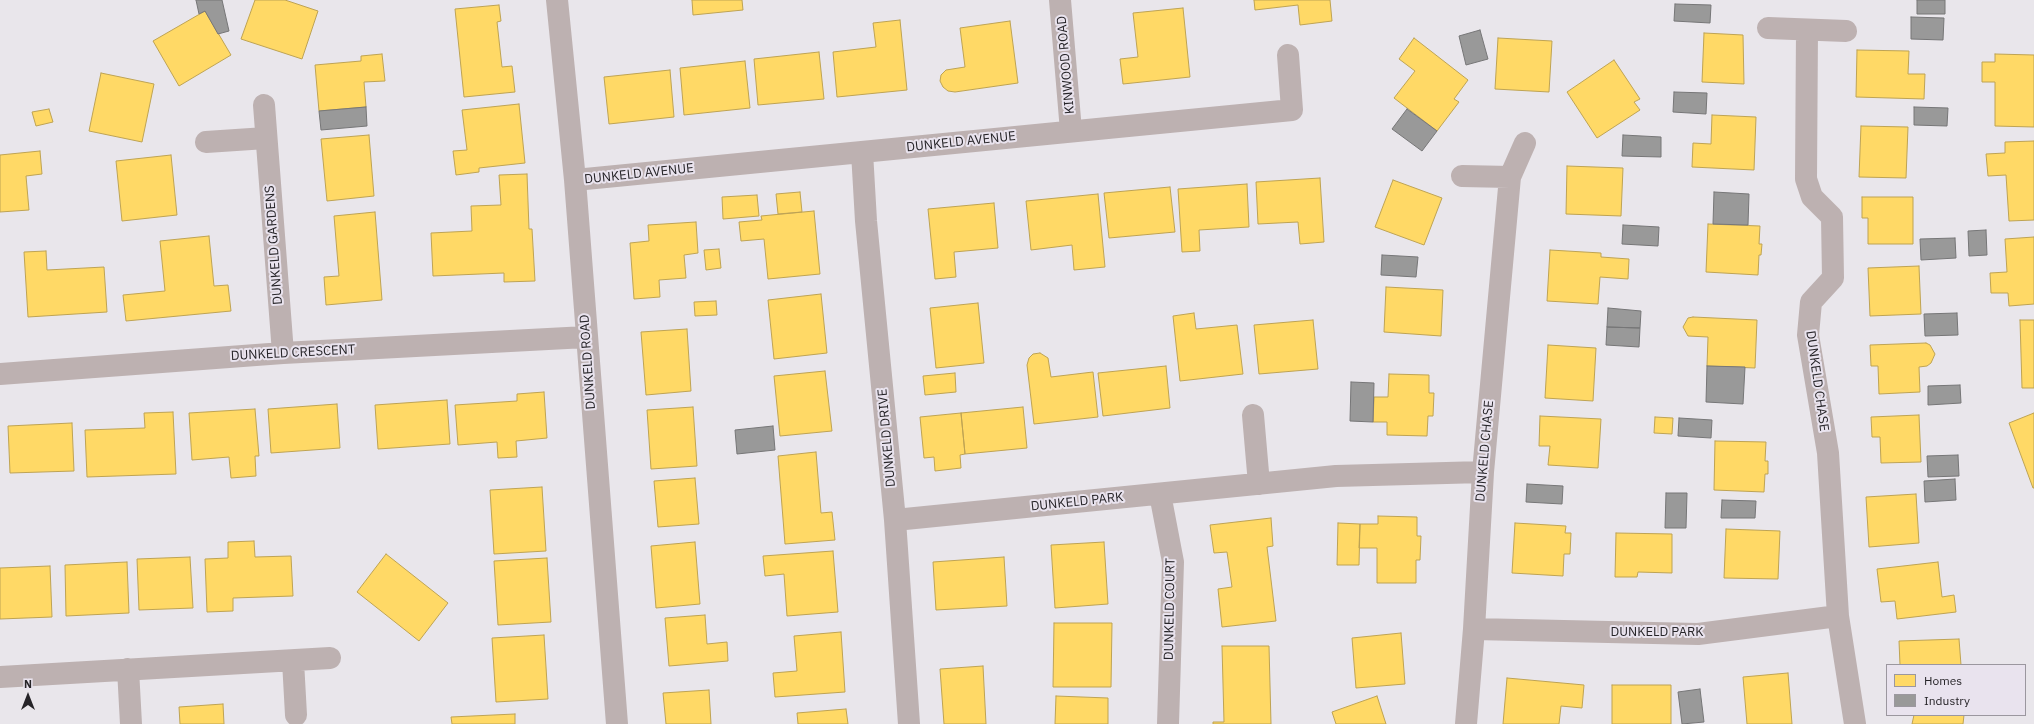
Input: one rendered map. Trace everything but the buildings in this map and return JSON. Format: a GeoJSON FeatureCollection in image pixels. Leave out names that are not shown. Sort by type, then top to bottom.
{"type":"FeatureCollection","features":[{"type":"Feature","properties":{"kind":"street","name":"DUNKELD ROAD"},"geometry":{"type":"LineString","coordinates":[[557,0],[575,180],[617,724]]}},
{"type":"Feature","properties":{"kind":"street","name":"KINWOOD ROAD"},"geometry":{"type":"LineString","coordinates":[[1060,0],[1071,131]]}},
{"type":"Feature","properties":{"kind":"street"},"geometry":{"type":"LineString","coordinates":[[1768,28],[1846,31]]}},
{"type":"Feature","properties":{"kind":"street","name":"DUNKELD CHASE"},"geometry":{"type":"LineString","coordinates":[[1807,30],[1806,179],[1812,197],[1832,217],[1833,278],[1811,302],[1808,335],[1828,453],[1838,616],[1855,724]]}},
{"type":"Feature","properties":{"kind":"street","name":"DUNKELD AVENUE"},"geometry":{"type":"LineString","coordinates":[[575,180],[1292,110],[1288,55]]}},
{"type":"Feature","properties":{"kind":"street","name":"DUNKELD GARDENS"},"geometry":{"type":"LineString","coordinates":[[264,105],[282,353]]}},
{"type":"Feature","properties":{"kind":"street"},"geometry":{"type":"LineString","coordinates":[[206,142],[266,138]]}},
{"type":"Feature","properties":{"kind":"street","name":"DUNKELD CHASE"},"geometry":{"type":"LineString","coordinates":[[1466,724],[1474,629],[1483,472],[1510,177],[1525,143]]}},
{"type":"Feature","properties":{"kind":"street","name":"DUNKELD DRIVE"},"geometry":{"type":"LineString","coordinates":[[862,152],[866,221],[895,520],[909,724]]}},
{"type":"Feature","properties":{"kind":"street"},"geometry":{"type":"LineString","coordinates":[[1462,176],[1510,177]]}},
{"type":"Feature","properties":{"kind":"street","name":"DUNKELD CRESCENT"},"geometry":{"type":"LineString","coordinates":[[0,374],[282,353],[586,337]]}},
{"type":"Feature","properties":{"kind":"street"},"geometry":{"type":"LineString","coordinates":[[1253,414],[1259,484]]}},
{"type":"Feature","properties":{"kind":"street","name":"DUNKELD PARK"},"geometry":{"type":"LineString","coordinates":[[895,520],[1336,476],[1483,472]]}},
{"type":"Feature","properties":{"kind":"street","name":"DUNKELD COURT"},"geometry":{"type":"LineString","coordinates":[[1160,494],[1173,562],[1168,724]]}},
{"type":"Feature","properties":{"kind":"street","name":"DUNKELD PARK"},"geometry":{"type":"LineString","coordinates":[[1474,629],[1698,634],[1838,616]]}},
{"type":"Feature","properties":{"kind":"street"},"geometry":{"type":"LineString","coordinates":[[0,677],[330,658]]}},
{"type":"Feature","properties":{"kind":"street"},"geometry":{"type":"LineString","coordinates":[[294,660],[296,716]]}},
{"type":"Feature","properties":{"kind":"street"},"geometry":{"type":"LineString","coordinates":[[128,669],[131,724]]}}]}
